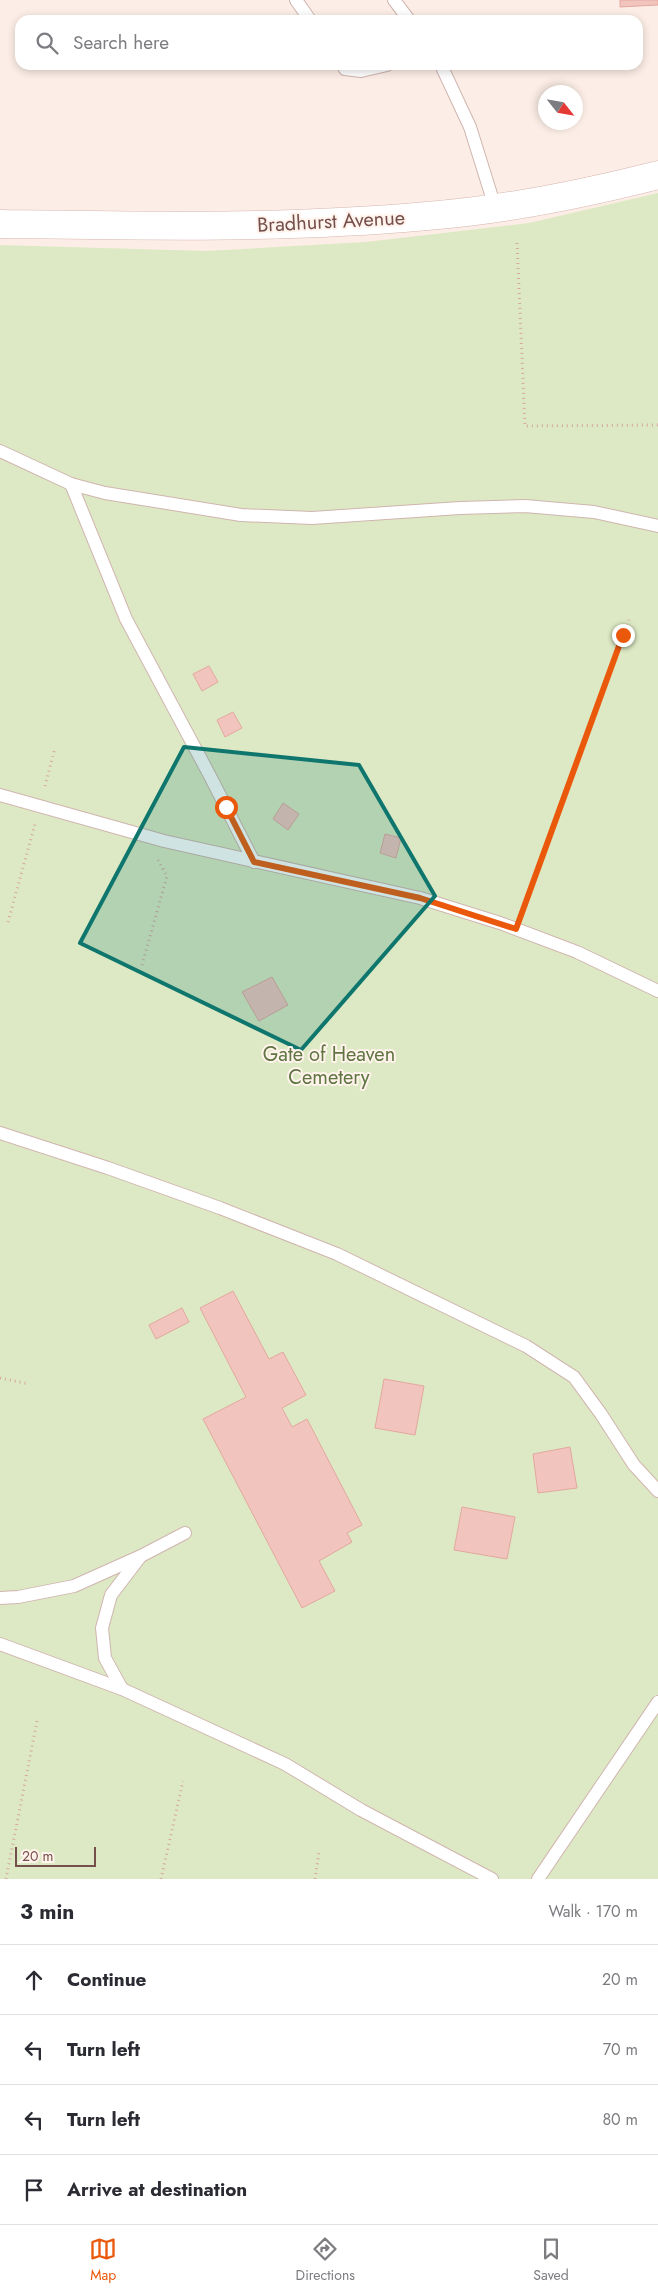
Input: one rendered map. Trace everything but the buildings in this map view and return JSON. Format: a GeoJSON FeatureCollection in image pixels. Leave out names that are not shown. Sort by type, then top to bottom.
{"type":"FeatureCollection","features":[{"type":"Feature","properties":{"kind":"main road","name":"Bradhurst Avenue"},"geometry":{"type":"LineString","coordinates":[[0,224],[211,226],[321,223],[428,216],[528,203],[658,175]]}},
{"type":"Feature","properties":{"kind":"lane"},"geometry":{"type":"LineString","coordinates":[[296,0],[306,15]]}},
{"type":"Feature","properties":{"kind":"lane"},"geometry":{"type":"LineString","coordinates":[[394,0],[405,15]]}},
{"type":"Feature","properties":{"kind":"lane"},"geometry":{"type":"LineString","coordinates":[[443,70],[470,127],[495,207]]}},
{"type":"Feature","properties":{"kind":"lane"},"geometry":{"type":"LineString","coordinates":[[0,451],[70,484],[105,493],[241,515],[312,518],[460,508],[525,506],[594,512],[658,526]]}},
{"type":"Feature","properties":{"kind":"lane"},"geometry":{"type":"LineString","coordinates":[[70,484],[126,619],[254,862]]}},
{"type":"Feature","properties":{"kind":"lane"},"geometry":{"type":"LineString","coordinates":[[0,795],[145,835],[254,862],[420,898],[516,929],[577,952],[658,991]]}},
{"type":"Feature","properties":{"kind":"lane"},"geometry":{"type":"LineString","coordinates":[[0,1133],[108,1168],[220,1208],[337,1254],[526,1346],[574,1377],[634,1465],[658,1491]]}},
{"type":"Feature","properties":{"kind":"lane"},"geometry":{"type":"LineString","coordinates":[[0,1598],[18,1597],[74,1586],[141,1556],[185,1533]]}},
{"type":"Feature","properties":{"kind":"lane"},"geometry":{"type":"LineString","coordinates":[[122,1689],[106,1658],[102,1628],[111,1595],[141,1556]]}},
{"type":"Feature","properties":{"kind":"lane"},"geometry":{"type":"LineString","coordinates":[[0,1644],[122,1689],[285,1764],[361,1810],[492,1879]]}},
{"type":"Feature","properties":{"kind":"lane"},"geometry":{"type":"LineString","coordinates":[[538,1879],[658,1702]]}},
{"type":"Feature","properties":{"kind":"path"},"geometry":{"type":"LineString","coordinates":[[517,243],[525,426],[658,425]]}},
{"type":"Feature","properties":{"kind":"path"},"geometry":{"type":"LineString","coordinates":[[516,929],[630,617]]}},
{"type":"Feature","properties":{"kind":"path"},"geometry":{"type":"LineString","coordinates":[[8,922],[55,748]]}},
{"type":"Feature","properties":{"kind":"path"},"geometry":{"type":"LineString","coordinates":[[142,965],[167,876],[145,835]]}},
{"type":"Feature","properties":{"kind":"path"},"geometry":{"type":"LineString","coordinates":[[0,1378],[28,1384]]}},
{"type":"Feature","properties":{"kind":"path"},"geometry":{"type":"LineString","coordinates":[[6,1879],[37,1721]]}},
{"type":"Feature","properties":{"kind":"path"},"geometry":{"type":"LineString","coordinates":[[161,1879],[183,1781]]}},
{"type":"Feature","properties":{"kind":"path"},"geometry":{"type":"LineString","coordinates":[[314,1879],[319,1852]]}},
{"type":"Feature","properties":{"kind":"highlighted area"},"geometry":{"type":"Polygon","coordinates":[[[184,747],[359,765],[435,896],[301,1050],[80,943],[184,747]]]}},
{"type":"Feature","properties":{"kind":"green space","name":"Gate of Heaven Cemetery"},"geometry":{"type":"Polygon","coordinates":[[[658,193],[658,1879],[0,1879],[0,245],[206,251],[366,242],[529,223],[658,193]]]}},
{"type":"Feature","properties":{"kind":"route"},"geometry":{"type":"LineString","coordinates":[[226,807],[254,862],[349,881],[420,898],[516,929],[623,635]]}}]}
